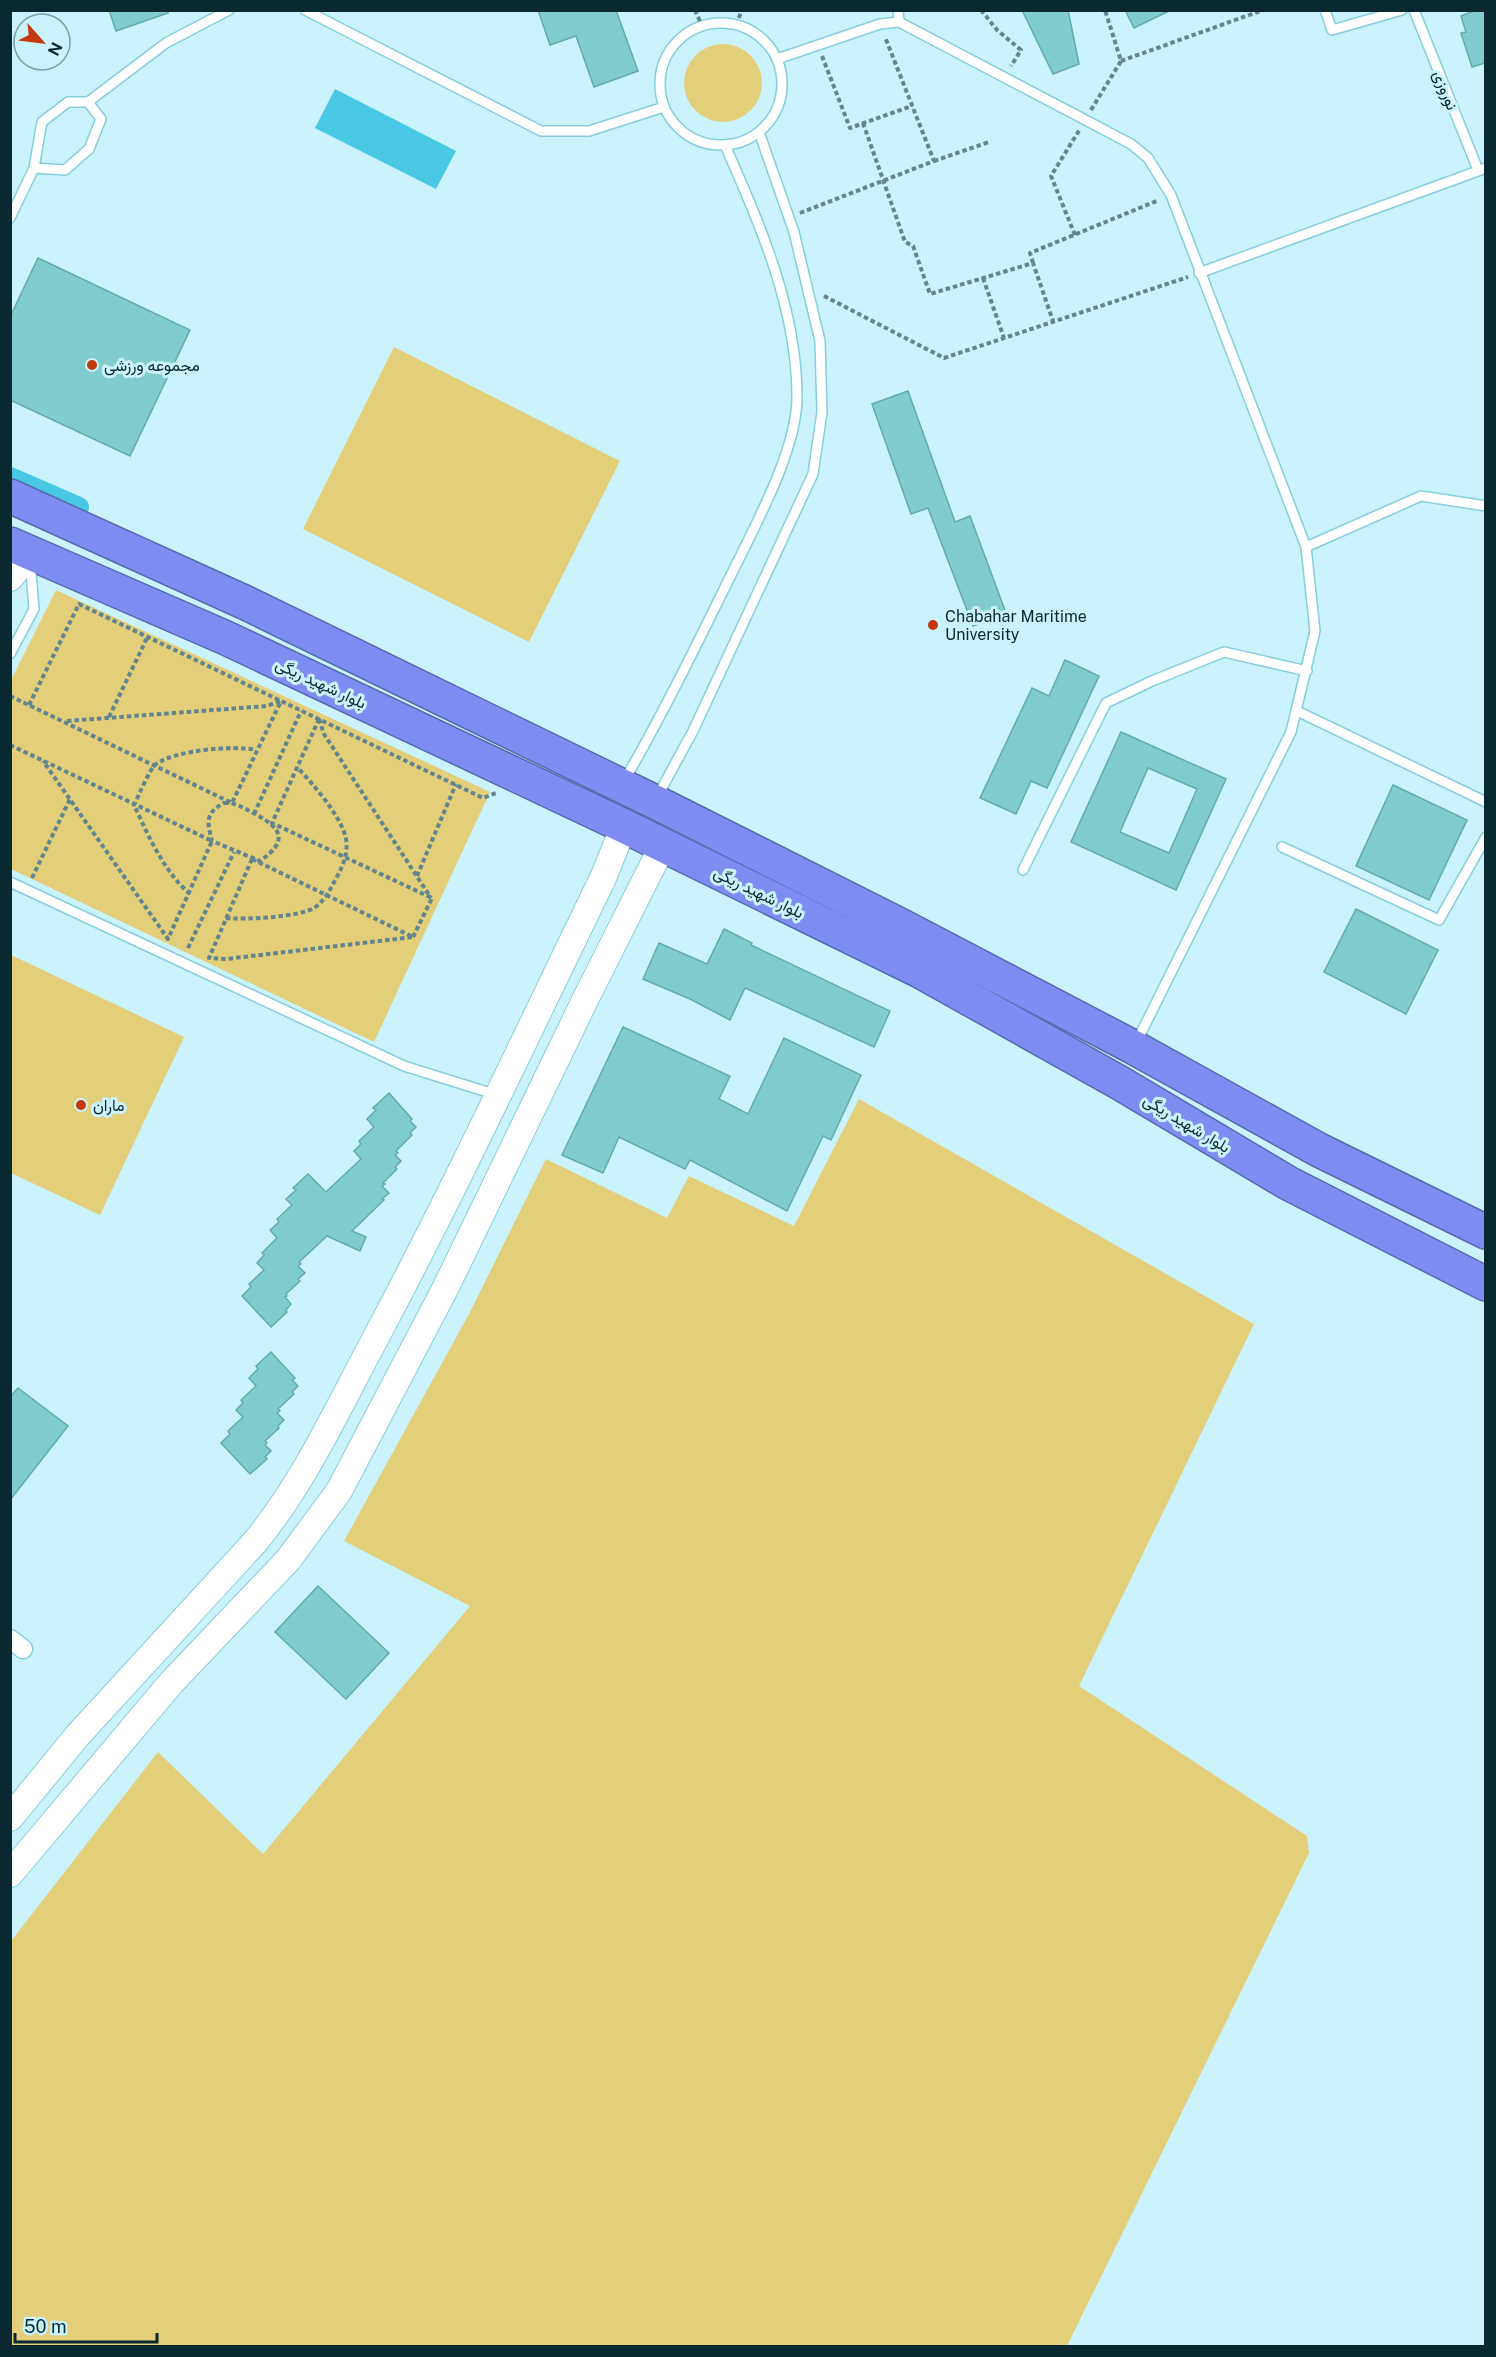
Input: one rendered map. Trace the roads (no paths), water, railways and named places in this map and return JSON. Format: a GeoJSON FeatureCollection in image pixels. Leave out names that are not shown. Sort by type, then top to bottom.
{"type":"FeatureCollection","features":[{"type":"Feature","properties":{"kind":"highway","name":"بلوار شهید ریگی"},"geometry":{"type":"LineString","coordinates":[[10,496],[244,602],[655,802],[898,924],[1133,1047],[1319,1150],[1485,1232]]}},
{"type":"Feature","properties":{"kind":"highway","name":"بلوار شهید ریگی"},"geometry":{"type":"LineString","coordinates":[[17,559],[226,638],[624,826],[920,971],[1120,1083],[1288,1183],[1485,1284]]}},
{"type":"Feature","properties":{"kind":"street"},"geometry":{"type":"LineString","coordinates":[[10,1818],[78,1735],[255,1542],[278,1514],[305,1471],[426,1244],[603,878],[624,826]]}},
{"type":"Feature","properties":{"kind":"street"},"geometry":{"type":"LineString","coordinates":[[10,1874],[171,1683],[288,1560],[339,1491],[446,1287],[636,895],[663,845]]}},
{"type":"Feature","properties":{"kind":"street"},"geometry":{"type":"LineString","coordinates":[[603,878],[636,895]]}},
{"type":"Feature","properties":{"kind":"street"},"geometry":{"type":"LineString","coordinates":[[305,1471],[339,1491]]}},
{"type":"Feature","properties":{"kind":"lane"},"geometry":{"type":"LineString","coordinates":[[10,218],[34,168],[42,122],[68,102],[88,102],[166,43],[229,10]]}},
{"type":"Feature","properties":{"kind":"lane"},"geometry":{"type":"LineString","coordinates":[[305,10],[541,131],[589,131],[664,107]]}},
{"type":"Feature","properties":{"kind":"lane"},"geometry":{"type":"LineString","coordinates":[[898,10],[899,22]]}},
{"type":"Feature","properties":{"kind":"lane"},"geometry":{"type":"LineString","coordinates":[[1325,10],[1332,30],[1402,10]]}},
{"type":"Feature","properties":{"kind":"lane","name":"نوروزی"},"geometry":{"type":"LineString","coordinates":[[1414,10],[1482,169]]}},
{"type":"Feature","properties":{"kind":"lane"},"geometry":{"type":"LineString","coordinates":[[777,59],[880,24],[899,22],[1140,150],[1148,158],[1171,195],[1306,548],[1315,631],[1291,732],[1133,1047]]}},
{"type":"Feature","properties":{"kind":"lane"},"geometry":{"type":"LineString","coordinates":[[728,23],[748,29],[765,41],[777,59],[782,78],[780,98],[772,117],[759,132],[743,141],[725,145],[706,143],[689,136],[674,124],[664,107],[660,87],[662,66],[672,47],[687,33],[702,26],[728,23]]}},
{"type":"Feature","properties":{"kind":"lane"},"geometry":{"type":"LineString","coordinates":[[34,168],[65,170],[89,149],[101,119],[88,102]]}},
{"type":"Feature","properties":{"kind":"lane"},"geometry":{"type":"LineString","coordinates":[[655,802],[693,731],[813,474],[822,412],[820,342],[789,217],[759,132]]}},
{"type":"Feature","properties":{"kind":"lane"},"geometry":{"type":"LineString","coordinates":[[621,786],[661,716],[761,514],[789,447],[798,398],[791,325],[764,232],[725,145]]}},
{"type":"Feature","properties":{"kind":"lane"},"geometry":{"type":"LineString","coordinates":[[1199,273],[1482,169]]}},
{"type":"Feature","properties":{"kind":"lane"},"geometry":{"type":"LineString","coordinates":[[1306,548],[1421,496],[1485,506]]}},
{"type":"Feature","properties":{"kind":"lane"},"geometry":{"type":"LineString","coordinates":[[10,654],[34,609],[17,559]]}},
{"type":"Feature","properties":{"kind":"lane"},"geometry":{"type":"LineString","coordinates":[[1023,870],[1106,703],[1152,681],[1224,652],[1307,671]]}},
{"type":"Feature","properties":{"kind":"lane"},"geometry":{"type":"LineString","coordinates":[[1297,711],[1485,802]]}},
{"type":"Feature","properties":{"kind":"lane"},"geometry":{"type":"LineString","coordinates":[[1282,847],[1439,920],[1485,837]]}},
{"type":"Feature","properties":{"kind":"lane"},"geometry":{"type":"LineString","coordinates":[[10,882],[404,1066],[497,1095]]}},
{"type":"Feature","properties":{"kind":"water"},"geometry":{"type":"Polygon","coordinates":[[[335,89],[456,151],[436,189],[315,128],[335,89]]]}},
{"type":"Feature","properties":{"kind":"waterway"},"geometry":{"type":"LineString","coordinates":[[10,477],[79,507]]}},
{"type":"Feature","properties":{"kind":"place","name":"مجموعه ورزشی"},"geometry":{"type":"Point","coordinates":[92,365]}},
{"type":"Feature","properties":{"kind":"place","name":"Chabahar Maritime University"},"geometry":{"type":"Point","coordinates":[933,625]}},
{"type":"Feature","properties":{"kind":"place","name":"ماران"},"geometry":{"type":"Point","coordinates":[81,1105]}}]}
